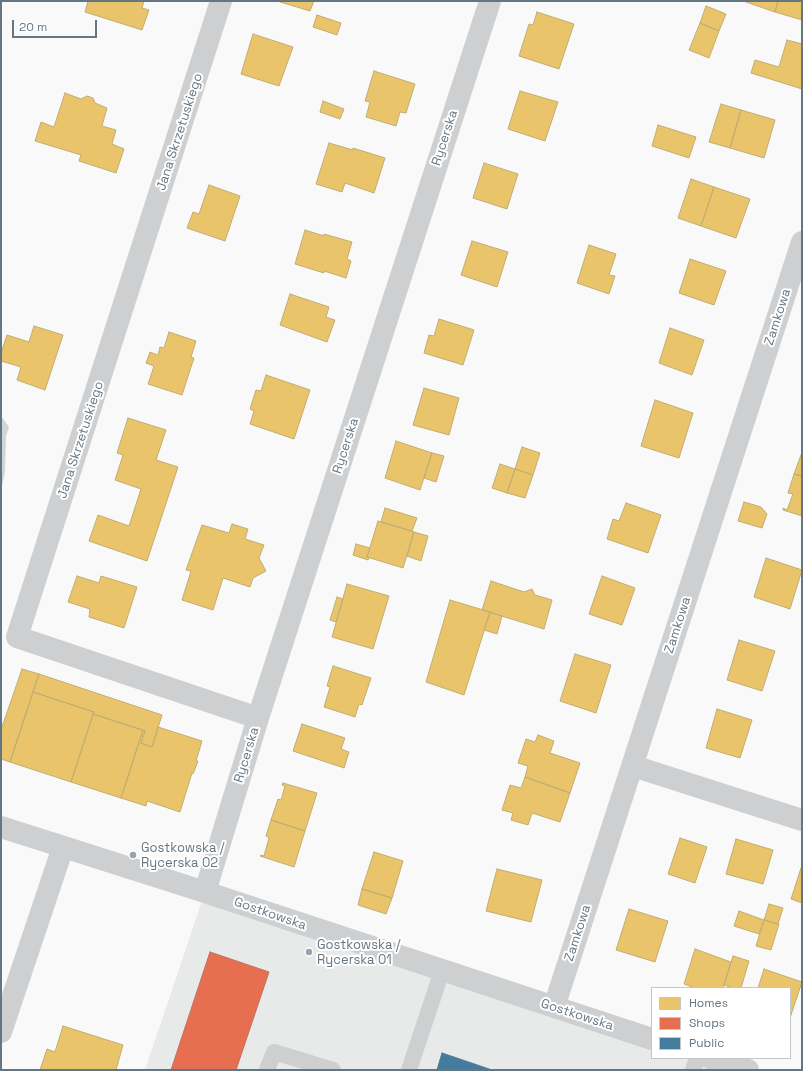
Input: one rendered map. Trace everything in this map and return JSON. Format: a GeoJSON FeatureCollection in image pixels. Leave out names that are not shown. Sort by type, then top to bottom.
{"type":"FeatureCollection","features":[{"type":"Feature","properties":{"kind":"street","name":"Jana Skrzetuskiego"},"geometry":{"type":"LineString","coordinates":[[221,1],[17,637],[258,718]]}},
{"type":"Feature","properties":{"kind":"street","name":"Rycerska"},"geometry":{"type":"LineString","coordinates":[[205,892],[258,718],[490,1]]}},
{"type":"Feature","properties":{"kind":"street","name":"Zamkowa"},"geometry":{"type":"LineString","coordinates":[[554,1008],[802,242]]}},
{"type":"Feature","properties":{"kind":"street"},"geometry":{"type":"LineString","coordinates":[[633,766],[802,820]]}},
{"type":"Feature","properties":{"kind":"street","name":"Gostkowska"},"geometry":{"type":"LineString","coordinates":[[1,827],[205,892],[651,1039]]}},
{"type":"Feature","properties":{"kind":"street"},"geometry":{"type":"LineString","coordinates":[[1,1032],[63,847]]}},
{"type":"Feature","properties":{"kind":"street"},"geometry":{"type":"LineString","coordinates":[[713,1059],[748,1070]]}},
{"type":"Feature","properties":{"kind":"lane"},"geometry":{"type":"LineString","coordinates":[[409,1070],[442,971]]}},
{"type":"Feature","properties":{"kind":"lane"},"geometry":{"type":"LineString","coordinates":[[267,1070],[274,1052],[334,1070]]}},
{"type":"Feature","properties":{"kind":"lane"},"geometry":{"type":"LineString","coordinates":[[693,1070],[697,1059]]}},
{"type":"Feature","properties":{"kind":"shaded area"},"geometry":{"type":"Polygon","coordinates":[[[1,416],[9,427],[6,436],[5,472],[1,491],[1,416]]]}},
{"type":"Feature","properties":{"kind":"shaded area"},"geometry":{"type":"Polygon","coordinates":[[[205,892],[651,1039],[651,1059],[713,1059],[748,1070],[145,1070],[205,892]]]}},
{"type":"Feature","properties":{"kind":"building: Homes"},"geometry":{"type":"Polygon","coordinates":[[[88,1],[144,1],[142,8],[149,10],[142,30],[85,12],[88,1]]]}},
{"type":"Feature","properties":{"kind":"building: Homes"},"geometry":{"type":"Polygon","coordinates":[[[277,1],[314,1],[310,11],[277,1]]]}},
{"type":"Feature","properties":{"kind":"building: Homes"},"geometry":{"type":"Polygon","coordinates":[[[743,1],[778,1],[775,12],[743,1]]]}},
{"type":"Feature","properties":{"kind":"building: Homes"},"geometry":{"type":"Polygon","coordinates":[[[778,1],[802,1],[802,20],[775,12],[778,1]]]}},
{"type":"Feature","properties":{"kind":"building: Homes"},"geometry":{"type":"Polygon","coordinates":[[[706,6],[726,14],[719,31],[700,23],[706,6]]]}},
{"type":"Feature","properties":{"kind":"building: Homes"},"geometry":{"type":"Polygon","coordinates":[[[537,12],[574,24],[559,69],[519,56],[529,24],[533,25],[537,12]]]}},
{"type":"Feature","properties":{"kind":"building: Homes"},"geometry":{"type":"Polygon","coordinates":[[[317,15],[341,23],[337,35],[313,27],[317,15]]]}},
{"type":"Feature","properties":{"kind":"building: Homes"},"geometry":{"type":"Polygon","coordinates":[[[700,23],[719,31],[709,58],[689,50],[700,23]]]}},
{"type":"Feature","properties":{"kind":"building: Homes"},"geometry":{"type":"Polygon","coordinates":[[[253,34],[293,47],[279,86],[241,74],[253,34]]]}},
{"type":"Feature","properties":{"kind":"building: Homes"},"geometry":{"type":"Polygon","coordinates":[[[787,40],[802,44],[802,89],[751,73],[755,60],[779,67],[787,40]]]}},
{"type":"Feature","properties":{"kind":"building: Homes"},"geometry":{"type":"Polygon","coordinates":[[[374,71],[415,84],[406,113],[400,112],[396,126],[366,117],[370,102],[365,101],[374,71]]]}},
{"type":"Feature","properties":{"kind":"building: Homes"},"geometry":{"type":"Polygon","coordinates":[[[520,91],[558,102],[545,141],[508,129],[520,91]]]}},
{"type":"Feature","properties":{"kind":"building: Homes"},"geometry":{"type":"Polygon","coordinates":[[[65,93],[81,99],[87,96],[93,98],[95,103],[107,108],[102,126],[116,130],[112,144],[124,149],[116,173],[79,161],[81,155],[35,141],[41,122],[54,127],[65,93]]]}},
{"type":"Feature","properties":{"kind":"building: Homes"},"geometry":{"type":"Polygon","coordinates":[[[323,101],[344,109],[340,119],[320,112],[323,101]]]}},
{"type":"Feature","properties":{"kind":"building: Homes"},"geometry":{"type":"Polygon","coordinates":[[[721,104],[741,110],[730,148],[709,142],[721,104]]]}},
{"type":"Feature","properties":{"kind":"building: Homes"},"geometry":{"type":"Polygon","coordinates":[[[741,110],[775,120],[764,158],[730,148],[741,110]]]}},
{"type":"Feature","properties":{"kind":"building: Homes"},"geometry":{"type":"Polygon","coordinates":[[[658,125],[696,137],[689,158],[652,146],[658,125]]]}},
{"type":"Feature","properties":{"kind":"building: Homes"},"geometry":{"type":"Polygon","coordinates":[[[329,143],[353,150],[353,148],[385,158],[374,193],[345,183],[342,192],[316,184],[329,143]]]}},
{"type":"Feature","properties":{"kind":"building: Homes"},"geometry":{"type":"Polygon","coordinates":[[[484,163],[518,174],[507,209],[473,198],[484,163]]]}},
{"type":"Feature","properties":{"kind":"building: Homes"},"geometry":{"type":"Polygon","coordinates":[[[691,179],[714,187],[701,226],[678,218],[691,179]]]}},
{"type":"Feature","properties":{"kind":"building: Homes"},"geometry":{"type":"Polygon","coordinates":[[[209,185],[240,196],[225,241],[187,228],[193,212],[199,214],[209,185]]]}},
{"type":"Feature","properties":{"kind":"building: Homes"},"geometry":{"type":"Polygon","coordinates":[[[714,187],[750,199],[736,238],[701,226],[714,187]]]}},
{"type":"Feature","properties":{"kind":"building: Homes"},"geometry":{"type":"Polygon","coordinates":[[[305,230],[352,242],[347,259],[351,261],[346,278],[295,264],[305,230]]]}},
{"type":"Feature","properties":{"kind":"building: Homes"},"geometry":{"type":"Polygon","coordinates":[[[472,241],[508,252],[497,287],[461,275],[472,241]]]}},
{"type":"Feature","properties":{"kind":"building: Homes"},"geometry":{"type":"Polygon","coordinates":[[[589,245],[616,254],[609,275],[615,276],[609,294],[577,283],[589,245]]]}},
{"type":"Feature","properties":{"kind":"building: Homes"},"geometry":{"type":"Polygon","coordinates":[[[690,259],[726,271],[714,305],[679,293],[690,259]]]}},
{"type":"Feature","properties":{"kind":"building: Homes"},"geometry":{"type":"Polygon","coordinates":[[[290,294],[329,307],[326,317],[335,320],[327,342],[280,325],[290,294]]]}},
{"type":"Feature","properties":{"kind":"building: Homes"},"geometry":{"type":"Polygon","coordinates":[[[439,319],[474,330],[463,365],[424,353],[429,335],[434,336],[439,319]]]}},
{"type":"Feature","properties":{"kind":"building: Homes"},"geometry":{"type":"Polygon","coordinates":[[[34,326],[63,335],[45,390],[17,380],[21,367],[1,361],[1,353],[7,335],[29,342],[34,326]]]}},
{"type":"Feature","properties":{"kind":"building: Homes"},"geometry":{"type":"Polygon","coordinates":[[[670,328],[704,340],[692,375],[659,363],[670,328]]]}},
{"type":"Feature","properties":{"kind":"building: Homes"},"geometry":{"type":"Polygon","coordinates":[[[169,332],[196,341],[191,357],[194,358],[182,395],[148,384],[154,366],[146,363],[150,352],[158,355],[160,347],[164,348],[169,332]]]}},
{"type":"Feature","properties":{"kind":"building: Homes"},"geometry":{"type":"Polygon","coordinates":[[[266,375],[310,390],[294,439],[250,424],[254,411],[250,409],[256,390],[261,391],[266,375]]]}},
{"type":"Feature","properties":{"kind":"building: Homes"},"geometry":{"type":"Polygon","coordinates":[[[424,388],[459,398],[449,435],[413,425],[424,388]]]}},
{"type":"Feature","properties":{"kind":"building: Homes"},"geometry":{"type":"Polygon","coordinates":[[[655,400],[693,413],[679,458],[641,446],[655,400]]]}},
{"type":"Feature","properties":{"kind":"building: Homes"},"geometry":{"type":"Polygon","coordinates":[[[128,418],[166,430],[156,460],[178,467],[147,561],[89,541],[98,515],[129,526],[141,489],[115,480],[123,455],[117,453],[128,418]]]}},
{"type":"Feature","properties":{"kind":"building: Homes"},"geometry":{"type":"Polygon","coordinates":[[[396,441],[432,453],[420,490],[385,478],[396,441]]]}},
{"type":"Feature","properties":{"kind":"building: Homes"},"geometry":{"type":"Polygon","coordinates":[[[522,447],[540,453],[533,475],[515,469],[522,447]]]}},
{"type":"Feature","properties":{"kind":"building: Homes"},"geometry":{"type":"Polygon","coordinates":[[[432,453],[444,456],[436,482],[424,478],[432,453]]]}},
{"type":"Feature","properties":{"kind":"building: Homes"},"geometry":{"type":"Polygon","coordinates":[[[802,455],[802,476],[794,474],[802,455]]]}},
{"type":"Feature","properties":{"kind":"building: Homes"},"geometry":{"type":"Polygon","coordinates":[[[500,464],[515,469],[507,493],[492,488],[500,464]]]}},
{"type":"Feature","properties":{"kind":"building: Homes"},"geometry":{"type":"Polygon","coordinates":[[[515,469],[533,475],[525,498],[507,493],[515,469]]]}},
{"type":"Feature","properties":{"kind":"building: Homes"},"geometry":{"type":"Polygon","coordinates":[[[794,474],[802,476],[802,516],[783,510],[783,508],[787,510],[793,494],[788,493],[794,474]]]}},
{"type":"Feature","properties":{"kind":"building: Homes"},"geometry":{"type":"Polygon","coordinates":[[[744,502],[761,507],[767,514],[762,528],[738,521],[744,502]]]}},
{"type":"Feature","properties":{"kind":"building: Homes"},"geometry":{"type":"Polygon","coordinates":[[[626,503],[661,515],[648,553],[607,539],[613,519],[619,521],[626,503]]]}},
{"type":"Feature","properties":{"kind":"building: Homes"},"geometry":{"type":"Polygon","coordinates":[[[385,508],[417,518],[412,531],[381,522],[385,508]]]}},
{"type":"Feature","properties":{"kind":"building: Homes"},"geometry":{"type":"Polygon","coordinates":[[[378,521],[414,532],[403,568],[367,557],[378,521]]]}},
{"type":"Feature","properties":{"kind":"building: Homes"},"geometry":{"type":"Polygon","coordinates":[[[232,524],[248,529],[245,539],[264,545],[259,558],[266,571],[253,578],[250,587],[223,578],[213,610],[182,600],[191,571],[186,570],[202,525],[229,533],[232,524]]]}},
{"type":"Feature","properties":{"kind":"building: Homes"},"geometry":{"type":"Polygon","coordinates":[[[414,532],[428,536],[421,561],[407,556],[414,532]]]}},
{"type":"Feature","properties":{"kind":"building: Homes"},"geometry":{"type":"Polygon","coordinates":[[[356,544],[370,548],[367,557],[369,558],[368,560],[353,555],[356,544]]]}},
{"type":"Feature","properties":{"kind":"building: Homes"},"geometry":{"type":"Polygon","coordinates":[[[766,558],[802,570],[790,609],[754,597],[766,558]]]}},
{"type":"Feature","properties":{"kind":"building: Homes"},"geometry":{"type":"Polygon","coordinates":[[[77,576],[99,583],[101,576],[137,587],[124,628],[89,617],[90,609],[68,602],[77,576]]]}},
{"type":"Feature","properties":{"kind":"building: Homes"},"geometry":{"type":"Polygon","coordinates":[[[602,576],[635,588],[622,625],[589,614],[602,576]]]}},
{"type":"Feature","properties":{"kind":"building: Homes"},"geometry":{"type":"Polygon","coordinates":[[[491,581],[524,592],[532,589],[535,595],[552,600],[544,629],[482,610],[491,581]]]}},
{"type":"Feature","properties":{"kind":"building: Homes"},"geometry":{"type":"Polygon","coordinates":[[[347,584],[389,596],[373,649],[332,637],[347,584]]]}},
{"type":"Feature","properties":{"kind":"building: Homes"},"geometry":{"type":"Polygon","coordinates":[[[337,597],[343,599],[336,622],[330,620],[337,597]]]}},
{"type":"Feature","properties":{"kind":"building: Homes"},"geometry":{"type":"Polygon","coordinates":[[[450,600],[490,612],[464,695],[426,682],[450,600]]]}},
{"type":"Feature","properties":{"kind":"building: Homes"},"geometry":{"type":"Polygon","coordinates":[[[490,612],[502,616],[497,634],[484,630],[490,612]]]}},
{"type":"Feature","properties":{"kind":"building: Homes"},"geometry":{"type":"Polygon","coordinates":[[[739,640],[775,651],[762,691],[727,680],[739,640]]]}},
{"type":"Feature","properties":{"kind":"building: Homes"},"geometry":{"type":"Polygon","coordinates":[[[575,654],[611,665],[596,713],[560,701],[575,654]]]}},
{"type":"Feature","properties":{"kind":"building: Homes"},"geometry":{"type":"Polygon","coordinates":[[[333,666],[371,678],[362,705],[359,704],[355,717],[324,707],[330,687],[327,686],[333,666]]]}},
{"type":"Feature","properties":{"kind":"building: Homes"},"geometry":{"type":"Polygon","coordinates":[[[22,669],[39,674],[10,762],[1,759],[1,730],[22,669]]]}},
{"type":"Feature","properties":{"kind":"building: Homes"},"geometry":{"type":"Polygon","coordinates":[[[39,674],[162,715],[152,747],[141,743],[145,731],[33,692],[39,674]]]}},
{"type":"Feature","properties":{"kind":"building: Homes"},"geometry":{"type":"Polygon","coordinates":[[[33,692],[94,712],[71,782],[10,762],[33,692]]]}},
{"type":"Feature","properties":{"kind":"building: Homes"},"geometry":{"type":"Polygon","coordinates":[[[717,709],[752,720],[740,758],[706,748],[717,709]]]}},
{"type":"Feature","properties":{"kind":"building: Homes"},"geometry":{"type":"Polygon","coordinates":[[[93,714],[143,730],[121,798],[71,782],[93,714]]]}},
{"type":"Feature","properties":{"kind":"building: Homes"},"geometry":{"type":"Polygon","coordinates":[[[302,724],[345,738],[341,749],[349,752],[344,768],[293,751],[302,724]]]}},
{"type":"Feature","properties":{"kind":"building: Homes"},"geometry":{"type":"Polygon","coordinates":[[[158,727],[202,741],[196,761],[198,761],[193,774],[192,773],[180,812],[147,801],[146,806],[121,798],[143,730],[145,731],[141,743],[152,747],[158,727]]]}},
{"type":"Feature","properties":{"kind":"building: Homes"},"geometry":{"type":"Polygon","coordinates":[[[538,735],[554,741],[550,753],[580,763],[570,793],[525,777],[528,766],[518,763],[526,739],[535,742],[538,735]]]}},
{"type":"Feature","properties":{"kind":"building: Homes"},"geometry":{"type":"Polygon","coordinates":[[[525,777],[570,793],[560,822],[532,813],[528,825],[511,820],[513,813],[502,810],[510,785],[521,788],[525,777]]]}},
{"type":"Feature","properties":{"kind":"building: Homes"},"geometry":{"type":"Polygon","coordinates":[[[283,783],[317,793],[305,831],[271,820],[278,799],[281,800],[285,786],[282,785],[283,783]]]}},
{"type":"Feature","properties":{"kind":"building: Homes"},"geometry":{"type":"Polygon","coordinates":[[[271,820],[305,831],[294,867],[260,856],[264,856],[269,838],[266,836],[271,820]]]}},
{"type":"Feature","properties":{"kind":"building: Homes"},"geometry":{"type":"Polygon","coordinates":[[[680,838],[707,847],[695,883],[668,874],[680,838]]]}},
{"type":"Feature","properties":{"kind":"building: Homes"},"geometry":{"type":"Polygon","coordinates":[[[736,839],[773,850],[763,884],[726,874],[736,839]]]}},
{"type":"Feature","properties":{"kind":"building: Homes"},"geometry":{"type":"Polygon","coordinates":[[[374,852],[403,861],[392,898],[362,889],[374,852]]]}},
{"type":"Feature","properties":{"kind":"building: Homes"},"geometry":{"type":"Polygon","coordinates":[[[802,865],[802,903],[791,899],[802,865]]]}},
{"type":"Feature","properties":{"kind":"building: Homes"},"geometry":{"type":"Polygon","coordinates":[[[497,869],[542,880],[531,922],[486,911],[497,869]]]}},
{"type":"Feature","properties":{"kind":"building: Homes"},"geometry":{"type":"Polygon","coordinates":[[[362,889],[392,898],[386,914],[358,905],[362,889]]]}},
{"type":"Feature","properties":{"kind":"building: Homes"},"geometry":{"type":"Polygon","coordinates":[[[769,904],[783,908],[778,924],[764,920],[769,904]]]}},
{"type":"Feature","properties":{"kind":"building: Homes"},"geometry":{"type":"Polygon","coordinates":[[[629,909],[668,921],[655,962],[616,950],[629,909]]]}},
{"type":"Feature","properties":{"kind":"building: Homes"},"geometry":{"type":"Polygon","coordinates":[[[739,911],[764,920],[759,934],[734,926],[739,911]]]}},
{"type":"Feature","properties":{"kind":"building: Homes"},"geometry":{"type":"Polygon","coordinates":[[[764,920],[779,924],[771,950],[756,946],[764,920]]]}},
{"type":"Feature","properties":{"kind":"building: Homes"},"geometry":{"type":"Polygon","coordinates":[[[695,949],[731,962],[723,987],[692,987],[684,984],[695,949]]]}},
{"type":"Feature","properties":{"kind":"building: Homes"},"geometry":{"type":"Polygon","coordinates":[[[733,956],[749,961],[741,987],[730,987],[724,985],[733,956]]]}},
{"type":"Feature","properties":{"kind":"building: Homes"},"geometry":{"type":"Polygon","coordinates":[[[764,969],[802,982],[791,1015],[791,987],[758,987],[764,969]]]}},
{"type":"Feature","properties":{"kind":"building: Homes"},"geometry":{"type":"Polygon","coordinates":[[[63,1026],[123,1045],[116,1070],[40,1070],[47,1049],[55,1052],[63,1026]]]}},
{"type":"Feature","properties":{"kind":"building: Shops"},"geometry":{"type":"Polygon","coordinates":[[[210,952],[269,972],[236,1070],[171,1070],[210,952]]]}},
{"type":"Feature","properties":{"kind":"building: Public"},"geometry":{"type":"Polygon","coordinates":[[[442,1053],[492,1070],[437,1070],[442,1053]]]}},
{"type":"Feature","properties":{"kind":"place","name":"Gostkowska / Rycerska 02"},"geometry":{"type":"Point","coordinates":[133,855]}},
{"type":"Feature","properties":{"kind":"place","name":"Gostkowska / Rycerska 01"},"geometry":{"type":"Point","coordinates":[309,952]}}]}
